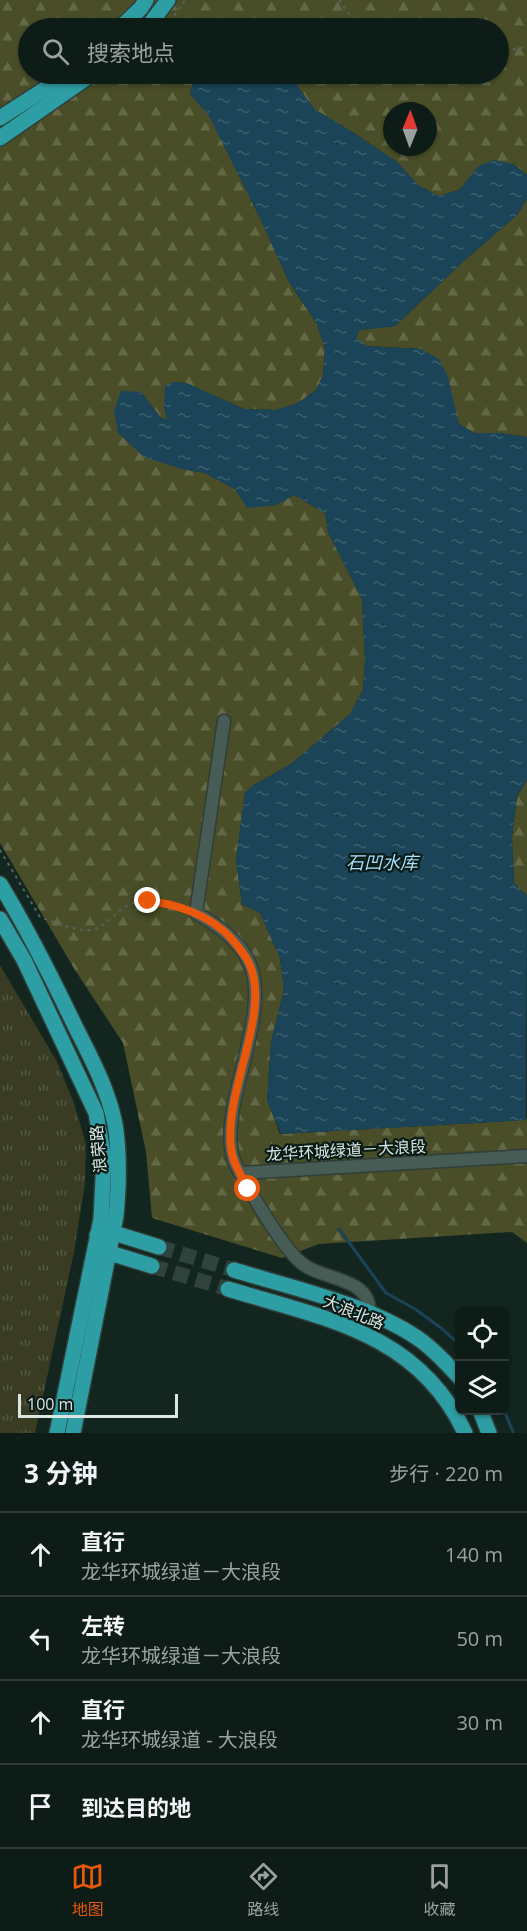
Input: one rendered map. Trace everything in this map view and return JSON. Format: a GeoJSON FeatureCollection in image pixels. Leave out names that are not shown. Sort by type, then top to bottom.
{"type":"FeatureCollection","features":[{"type":"Feature","properties":{"kind":"main road"},"geometry":{"type":"LineString","coordinates":[[130,18],[146,0]]}},
{"type":"Feature","properties":{"kind":"main road"},"geometry":{"type":"LineString","coordinates":[[154,18],[168,0]]}},
{"type":"Feature","properties":{"kind":"main road"},"geometry":{"type":"LineString","coordinates":[[18,126],[5,115],[52,84]]}},
{"type":"Feature","properties":{"kind":"main road"},"geometry":{"type":"LineString","coordinates":[[0,138],[78,84]]}},
{"type":"Feature","properties":{"kind":"main road"},"geometry":{"type":"LineString","coordinates":[[32,97],[41,110]]}},
{"type":"Feature","properties":{"kind":"main road","name":"浪荣路"},"geometry":{"type":"LineString","coordinates":[[0,884],[44,962],[108,1097],[116,1129],[119,1160],[114,1233],[73,1433]]}},
{"type":"Feature","properties":{"kind":"main road","name":"浪荣路"},"geometry":{"type":"LineString","coordinates":[[0,919],[24,960],[96,1113],[102,1143],[104,1172],[100,1219],[57,1433]]}},
{"type":"Feature","properties":{"kind":"main road"},"geometry":{"type":"LineString","coordinates":[[152,1266],[110,1253],[97,1235],[114,1233],[159,1247]]}},
{"type":"Feature","properties":{"kind":"main road","name":"大浪北路"},"geometry":{"type":"LineString","coordinates":[[234,1270],[384,1319],[424,1342],[455,1374]]}},
{"type":"Feature","properties":{"kind":"main road","name":"大浪北路"},"geometry":{"type":"LineString","coordinates":[[228,1289],[335,1321],[381,1341],[421,1370],[447,1398],[465,1433]]}},
{"type":"Feature","properties":{"kind":"main road"},"geometry":{"type":"LineString","coordinates":[[482,1415],[489,1433]]}},
{"type":"Feature","properties":{"kind":"lane"},"geometry":{"type":"LineString","coordinates":[[224,721],[196,913],[226,933],[242,951],[249,963],[255,989],[251,1026],[234,1098],[230,1146],[234,1162],[248,1189],[295,1258],[316,1272],[358,1288],[369,1302],[369,1314]]}},
{"type":"Feature","properties":{"kind":"lane","name":"龙华环城绿道－大浪段"},"geometry":{"type":"LineString","coordinates":[[240,1173],[527,1156]]}},
{"type":"Feature","properties":{"kind":"path"},"geometry":{"type":"LineString","coordinates":[[173,18],[185,0]]}},
{"type":"Feature","properties":{"kind":"path"},"geometry":{"type":"LineString","coordinates":[[339,0],[351,18]]}},
{"type":"Feature","properties":{"kind":"path"},"geometry":{"type":"LineString","coordinates":[[509,50],[527,45]]}},
{"type":"Feature","properties":{"kind":"path"},"geometry":{"type":"LineString","coordinates":[[0,850],[40,917],[55,923],[89,930],[100,927],[126,906],[136,901],[159,902],[196,913]]}},
{"type":"Feature","properties":{"kind":"green space"},"geometry":{"type":"Polygon","coordinates":[[[0,0],[527,0],[527,175],[513,164],[479,166],[459,190],[439,196],[419,186],[397,162],[388,156],[437,156],[437,102],[383,102],[383,153],[314,109],[296,84],[509,84],[509,18],[18,18],[18,84],[193,84],[190,94],[209,115],[289,282],[317,324],[325,349],[323,375],[316,390],[298,403],[276,410],[244,409],[186,383],[174,382],[168,420],[161,418],[141,392],[182,469],[205,473],[235,489],[247,507],[276,505],[294,495],[325,513],[328,532],[362,599],[365,661],[363,690],[350,714],[291,764],[254,785],[245,793],[236,859],[242,904],[260,913],[280,958],[284,990],[271,1042],[267,1099],[280,1134],[526,1120],[527,1117],[527,1243],[512,1232],[319,1244],[282,1258],[152,1218],[146,1152],[123,1043],[75,970],[0,843],[0,0]]]}},
{"type":"Feature","properties":{"kind":"green space"},"geometry":{"type":"Polygon","coordinates":[[[527,199],[527,437],[500,433],[474,433],[459,424],[421,349],[367,346],[356,339],[359,330],[395,326],[517,215],[527,199]]]}},
{"type":"Feature","properties":{"kind":"green space"},"geometry":{"type":"Polygon","coordinates":[[[527,780],[527,896],[514,883],[512,837],[517,796],[527,780]]]}},
{"type":"Feature","properties":{"kind":"green space"},"geometry":{"type":"Polygon","coordinates":[[[0,965],[57,1062],[74,1103],[86,1144],[85,1184],[74,1252],[35,1433],[0,1433],[0,965]]]}},
{"type":"Feature","properties":{"kind":"water","name":"石凹水库"},"geometry":{"type":"Polygon","coordinates":[[[193,84],[296,84],[314,109],[383,153],[383,156],[388,156],[397,162],[419,186],[439,196],[459,190],[479,166],[493,160],[513,164],[527,175],[527,199],[517,215],[395,326],[360,330],[356,338],[367,346],[421,349],[439,359],[448,377],[459,424],[474,433],[500,433],[527,437],[527,780],[517,796],[512,837],[514,883],[527,896],[526,1120],[281,1134],[267,1100],[271,1042],[284,990],[280,958],[260,913],[242,904],[236,859],[245,793],[254,785],[291,764],[350,714],[363,690],[365,661],[362,599],[328,532],[325,513],[294,495],[276,505],[247,508],[235,489],[205,473],[182,469],[144,457],[118,433],[114,411],[121,391],[141,392],[161,418],[167,420],[164,407],[165,386],[173,382],[186,383],[244,409],[276,410],[298,403],[316,390],[323,375],[325,349],[317,324],[289,282],[209,116],[190,94],[193,84]]]}},
{"type":"Feature","properties":{"kind":"waterway"},"geometry":{"type":"LineString","coordinates":[[339,1229],[386,1293],[415,1309],[455,1341]]}},
{"type":"Feature","properties":{"kind":"waterway"},"geometry":{"type":"LineString","coordinates":[[506,1415],[513,1432]]}},
{"type":"Feature","properties":{"kind":"tunnel"},"geometry":{"type":"LineString","coordinates":[[159,1247],[234,1270]]}},
{"type":"Feature","properties":{"kind":"tunnel"},"geometry":{"type":"LineString","coordinates":[[152,1266],[228,1289]]}},
{"type":"Feature","properties":{"kind":"route"},"geometry":{"type":"LineString","coordinates":[[148,901],[196,913],[216,925],[235,942],[249,963],[255,989],[254,1009],[248,1044],[234,1098],[230,1131],[230,1146],[234,1162],[248,1189]]}}]}
